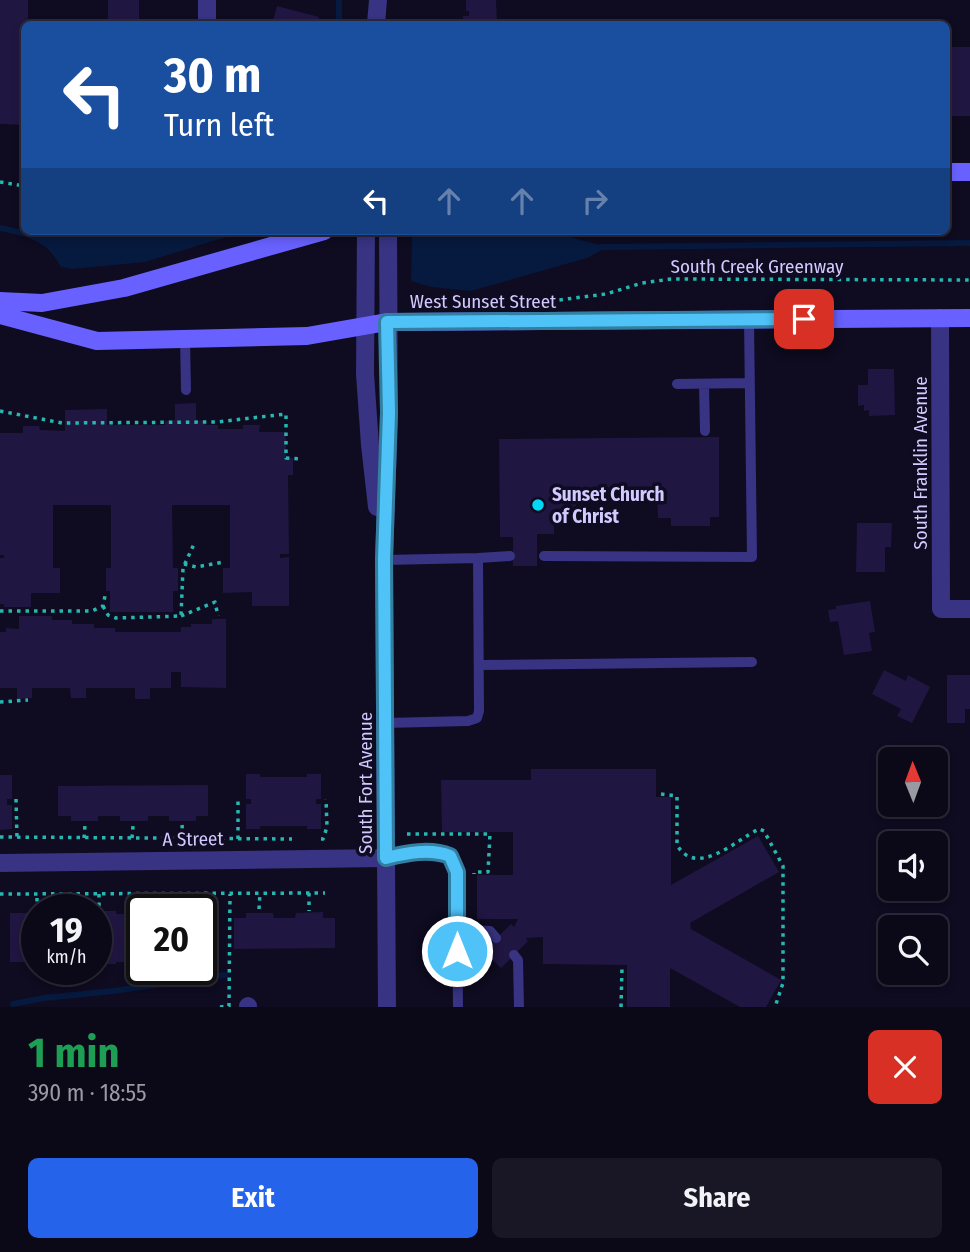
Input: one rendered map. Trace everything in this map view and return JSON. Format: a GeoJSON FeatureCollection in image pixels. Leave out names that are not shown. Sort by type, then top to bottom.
{"type":"FeatureCollection","features":[{"type":"Feature","properties":{"kind":"main road"},"geometry":{"type":"LineString","coordinates":[[950,172],[970,172]]}},
{"type":"Feature","properties":{"kind":"main road"},"geometry":{"type":"LineString","coordinates":[[0,301],[42,303],[124,288],[310,235]]}},
{"type":"Feature","properties":{"kind":"main road","name":"West Sunset Street"},"geometry":{"type":"LineString","coordinates":[[0,316],[96,341],[307,336],[387,322],[970,318]]}},
{"type":"Feature","properties":{"kind":"street"},"geometry":{"type":"LineString","coordinates":[[207,0],[207,21]]}},
{"type":"Feature","properties":{"kind":"street","name":"South Fort Avenue"},"geometry":{"type":"LineString","coordinates":[[366,235],[364,325],[370,445],[384,559]]}},
{"type":"Feature","properties":{"kind":"street","name":"South Fort Avenue"},"geometry":{"type":"LineString","coordinates":[[387,1007],[384,559],[389,437],[388,235]]}},
{"type":"Feature","properties":{"kind":"street","name":"South Franklin Avenue"},"geometry":{"type":"LineString","coordinates":[[940,318],[941,609],[970,609]]}},
{"type":"Feature","properties":{"kind":"street","name":"A Street"},"geometry":{"type":"LineString","coordinates":[[0,863],[386,858]]}},
{"type":"Feature","properties":{"kind":"lane"},"geometry":{"type":"LineString","coordinates":[[544,556],[752,557],[749,320]]}},
{"type":"Feature","properties":{"kind":"lane"},"geometry":{"type":"LineString","coordinates":[[185,338],[186,390]]}},
{"type":"Feature","properties":{"kind":"lane"},"geometry":{"type":"LineString","coordinates":[[677,384],[748,383]]}},
{"type":"Feature","properties":{"kind":"lane"},"geometry":{"type":"LineString","coordinates":[[704,384],[705,432]]}},
{"type":"Feature","properties":{"kind":"lane"},"geometry":{"type":"LineString","coordinates":[[384,559],[510,556]]}},
{"type":"Feature","properties":{"kind":"lane"},"geometry":{"type":"LineString","coordinates":[[386,723],[468,721],[477,718],[480,712],[478,558]]}},
{"type":"Feature","properties":{"kind":"lane"},"geometry":{"type":"LineString","coordinates":[[479,665],[752,662]]}},
{"type":"Feature","properties":{"kind":"lane"},"geometry":{"type":"LineString","coordinates":[[386,858],[407,853],[441,852],[450,856],[457,872],[458,1007]]}},
{"type":"Feature","properties":{"kind":"lane"},"geometry":{"type":"LineString","coordinates":[[457,930],[490,931],[496,938]]}},
{"type":"Feature","properties":{"kind":"lane"},"geometry":{"type":"LineString","coordinates":[[514,956],[518,960],[519,1007]]}},
{"type":"Feature","properties":{"kind":"path"},"geometry":{"type":"LineString","coordinates":[[0,182],[21,186]]}},
{"type":"Feature","properties":{"kind":"path","name":"South Creek Greenway"},"geometry":{"type":"LineString","coordinates":[[545,302],[606,294],[642,283],[671,279],[970,280]]}},
{"type":"Feature","properties":{"kind":"path"},"geometry":{"type":"LineString","coordinates":[[0,411],[62,423],[217,422],[286,414],[286,458],[300,459]]}},
{"type":"Feature","properties":{"kind":"path"},"geometry":{"type":"LineString","coordinates":[[181,616],[180,588],[184,564],[194,544]]}},
{"type":"Feature","properties":{"kind":"path"},"geometry":{"type":"LineString","coordinates":[[184,564],[196,567],[224,562]]}},
{"type":"Feature","properties":{"kind":"path"},"geometry":{"type":"LineString","coordinates":[[104,596],[103,606],[108,615],[116,618],[181,616],[215,602],[218,615]]}},
{"type":"Feature","properties":{"kind":"path"},"geometry":{"type":"LineString","coordinates":[[0,611],[92,611],[103,606]]}},
{"type":"Feature","properties":{"kind":"path"},"geometry":{"type":"LineString","coordinates":[[0,702],[28,700]]}},
{"type":"Feature","properties":{"kind":"path"},"geometry":{"type":"LineString","coordinates":[[661,794],[677,796],[677,845],[681,852],[692,859],[705,860],[759,829],[764,831],[779,855],[783,866],[784,887],[783,983],[775,1007]]}},
{"type":"Feature","properties":{"kind":"path"},"geometry":{"type":"LineString","coordinates":[[238,798],[238,839]]}},
{"type":"Feature","properties":{"kind":"path"},"geometry":{"type":"LineString","coordinates":[[16,799],[17,838]]}},
{"type":"Feature","properties":{"kind":"path"},"geometry":{"type":"LineString","coordinates":[[311,839],[323,839],[327,827],[327,799]]}},
{"type":"Feature","properties":{"kind":"path"},"geometry":{"type":"LineString","coordinates":[[182,824],[183,838]]}},
{"type":"Feature","properties":{"kind":"path"},"geometry":{"type":"LineString","coordinates":[[84,838],[85,825]]}},
{"type":"Feature","properties":{"kind":"path"},"geometry":{"type":"LineString","coordinates":[[132,838],[133,826]]}},
{"type":"Feature","properties":{"kind":"path"},"geometry":{"type":"LineString","coordinates":[[0,838],[299,839]]}},
{"type":"Feature","properties":{"kind":"path"},"geometry":{"type":"LineString","coordinates":[[259,909],[260,893]]}},
{"type":"Feature","properties":{"kind":"path"},"geometry":{"type":"LineString","coordinates":[[309,893],[309,911]]}},
{"type":"Feature","properties":{"kind":"path"},"geometry":{"type":"LineString","coordinates":[[217,894],[325,893]]}},
{"type":"Feature","properties":{"kind":"path"},"geometry":{"type":"LineString","coordinates":[[0,894],[21,894]]}},
{"type":"Feature","properties":{"kind":"path"},"geometry":{"type":"LineString","coordinates":[[220,1007],[229,1006],[230,894]]}},
{"type":"Feature","properties":{"kind":"path"},"geometry":{"type":"LineString","coordinates":[[621,1007],[622,968]]}},
{"type":"Feature","properties":{"kind":"water"},"geometry":{"type":"Polygon","coordinates":[[[22,235],[232,235],[145,262],[72,269],[61,267],[51,253],[22,235]]]}},
{"type":"Feature","properties":{"kind":"water"},"geometry":{"type":"Polygon","coordinates":[[[412,235],[562,235],[608,247],[587,258],[471,291],[431,287],[411,281],[412,235]]]}},
{"type":"Feature","properties":{"kind":"building"},"geometry":{"type":"Polygon","coordinates":[[[0,0],[28,0],[28,21],[21,21],[21,125],[0,124],[0,0]]]}},
{"type":"Feature","properties":{"kind":"building"},"geometry":{"type":"Polygon","coordinates":[[[108,0],[139,0],[139,21],[108,21],[108,0]]]}},
{"type":"Feature","properties":{"kind":"building"},"geometry":{"type":"Polygon","coordinates":[[[466,0],[496,0],[497,21],[463,21],[463,16],[469,16],[469,11],[466,11],[466,0]]]}},
{"type":"Feature","properties":{"kind":"building"},"geometry":{"type":"Polygon","coordinates":[[[277,6],[319,17],[318,21],[273,21],[277,6]]]}},
{"type":"Feature","properties":{"kind":"building"},"geometry":{"type":"Polygon","coordinates":[[[951,47],[970,47],[970,116],[951,116],[951,47]]]}},
{"type":"Feature","properties":{"kind":"building"},"geometry":{"type":"Polygon","coordinates":[[[868,369],[894,369],[895,415],[869,416],[869,410],[864,411],[864,405],[858,406],[858,385],[868,385],[868,369]]]}},
{"type":"Feature","properties":{"kind":"building"},"geometry":{"type":"Polygon","coordinates":[[[196,403],[196,421],[206,420],[206,425],[218,425],[218,429],[243,429],[243,425],[260,425],[259,432],[286,432],[286,458],[293,458],[293,475],[288,475],[289,554],[280,554],[280,558],[289,557],[289,606],[252,606],[252,592],[223,593],[223,568],[230,568],[230,505],[172,505],[173,568],[178,568],[178,591],[173,591],[173,612],[110,612],[106,568],[111,568],[111,505],[53,505],[53,568],[60,568],[60,593],[31,593],[31,607],[4,607],[4,604],[0,604],[0,558],[4,558],[4,555],[0,555],[0,433],[23,433],[23,426],[65,431],[65,410],[107,409],[107,425],[165,425],[165,421],[175,420],[175,404],[196,403]]]}},
{"type":"Feature","properties":{"kind":"building","name":"Sunset Church of Christ"},"geometry":{"type":"Polygon","coordinates":[[[719,437],[719,517],[710,517],[710,526],[671,526],[671,518],[658,518],[657,495],[576,496],[576,515],[554,515],[554,534],[537,534],[537,566],[513,566],[513,537],[500,537],[499,439],[719,437]]]}},
{"type":"Feature","properties":{"kind":"building"},"geometry":{"type":"Polygon","coordinates":[[[857,523],[892,523],[891,547],[885,547],[885,572],[856,572],[857,523]]]}},
{"type":"Feature","properties":{"kind":"building"},"geometry":{"type":"Polygon","coordinates":[[[870,601],[875,632],[869,633],[872,651],[844,655],[838,621],[830,622],[828,610],[836,609],[836,606],[870,601]]]}},
{"type":"Feature","properties":{"kind":"building"},"geometry":{"type":"Polygon","coordinates":[[[19,616],[52,616],[52,620],[72,620],[72,624],[115,628],[115,632],[181,632],[181,627],[191,627],[191,624],[212,624],[212,619],[226,619],[226,688],[181,687],[181,672],[171,672],[171,688],[150,688],[150,699],[135,699],[135,688],[86,688],[86,698],[71,698],[70,688],[32,688],[32,698],[17,699],[17,688],[0,688],[0,632],[6,632],[6,628],[19,629],[19,616]]]}},
{"type":"Feature","properties":{"kind":"building"},"geometry":{"type":"Polygon","coordinates":[[[884,670],[906,681],[908,675],[930,687],[912,723],[897,716],[901,709],[872,694],[884,670]]]}},
{"type":"Feature","properties":{"kind":"building"},"geometry":{"type":"Polygon","coordinates":[[[947,675],[970,675],[970,709],[965,709],[965,723],[947,723],[947,675]]]}},
{"type":"Feature","properties":{"kind":"building"},"geometry":{"type":"Polygon","coordinates":[[[531,769],[656,769],[656,797],[671,797],[671,885],[758,836],[779,872],[690,923],[691,929],[781,980],[766,1007],[740,1007],[670,968],[670,1007],[627,1007],[627,965],[543,964],[543,937],[526,938],[528,941],[501,968],[484,951],[511,924],[514,927],[518,919],[477,919],[477,875],[513,875],[513,832],[442,832],[441,780],[531,780],[531,769]]]}},
{"type":"Feature","properties":{"kind":"building"},"geometry":{"type":"Polygon","coordinates":[[[246,774],[260,774],[260,777],[307,777],[307,774],[321,774],[321,799],[316,799],[316,804],[321,804],[321,829],[307,829],[307,826],[260,826],[260,829],[246,829],[246,804],[251,804],[251,799],[246,799],[246,774]]]}},
{"type":"Feature","properties":{"kind":"building"},"geometry":{"type":"Polygon","coordinates":[[[0,775],[12,775],[12,799],[7,799],[7,805],[12,805],[12,829],[0,830],[0,775]]]}},
{"type":"Feature","properties":{"kind":"building"},"geometry":{"type":"Polygon","coordinates":[[[208,785],[208,816],[196,816],[196,821],[169,821],[169,816],[148,816],[148,821],[120,821],[120,816],[98,816],[98,821],[71,821],[71,816],[58,816],[58,786],[208,785]]]}},
{"type":"Feature","properties":{"kind":"building"},"geometry":{"type":"Polygon","coordinates":[[[112,911],[125,914],[126,918],[125,962],[112,964],[112,911]]]}},
{"type":"Feature","properties":{"kind":"building"},"geometry":{"type":"Polygon","coordinates":[[[323,912],[323,918],[335,918],[335,948],[234,949],[234,918],[246,918],[246,913],[273,913],[274,918],[295,918],[296,913],[323,912]]]}},
{"type":"Feature","properties":{"kind":"building"},"geometry":{"type":"Polygon","coordinates":[[[10,913],[21,913],[21,962],[10,962],[10,913]]]}},
{"type":"Feature","properties":{"kind":"waterway"},"geometry":{"type":"LineString","coordinates":[[339,0],[339,21]]}},
{"type":"Feature","properties":{"kind":"waterway"},"geometry":{"type":"LineString","coordinates":[[0,228],[21,233]]}},
{"type":"Feature","properties":{"kind":"waterway"},"geometry":{"type":"LineString","coordinates":[[601,247],[970,243]]}},
{"type":"Feature","properties":{"kind":"waterway"},"geometry":{"type":"LineString","coordinates":[[13,1004],[225,975]]}},
{"type":"Feature","properties":{"kind":"place","name":"Sunset Church of Christ"},"geometry":{"type":"Point","coordinates":[538,505]}},
{"type":"Feature","properties":{"kind":"route"},"geometry":{"type":"LineString","coordinates":[[457,951],[457,872],[450,856],[441,852],[407,853],[386,858],[384,559],[389,413],[387,322],[411,324],[804,319]]}}]}
